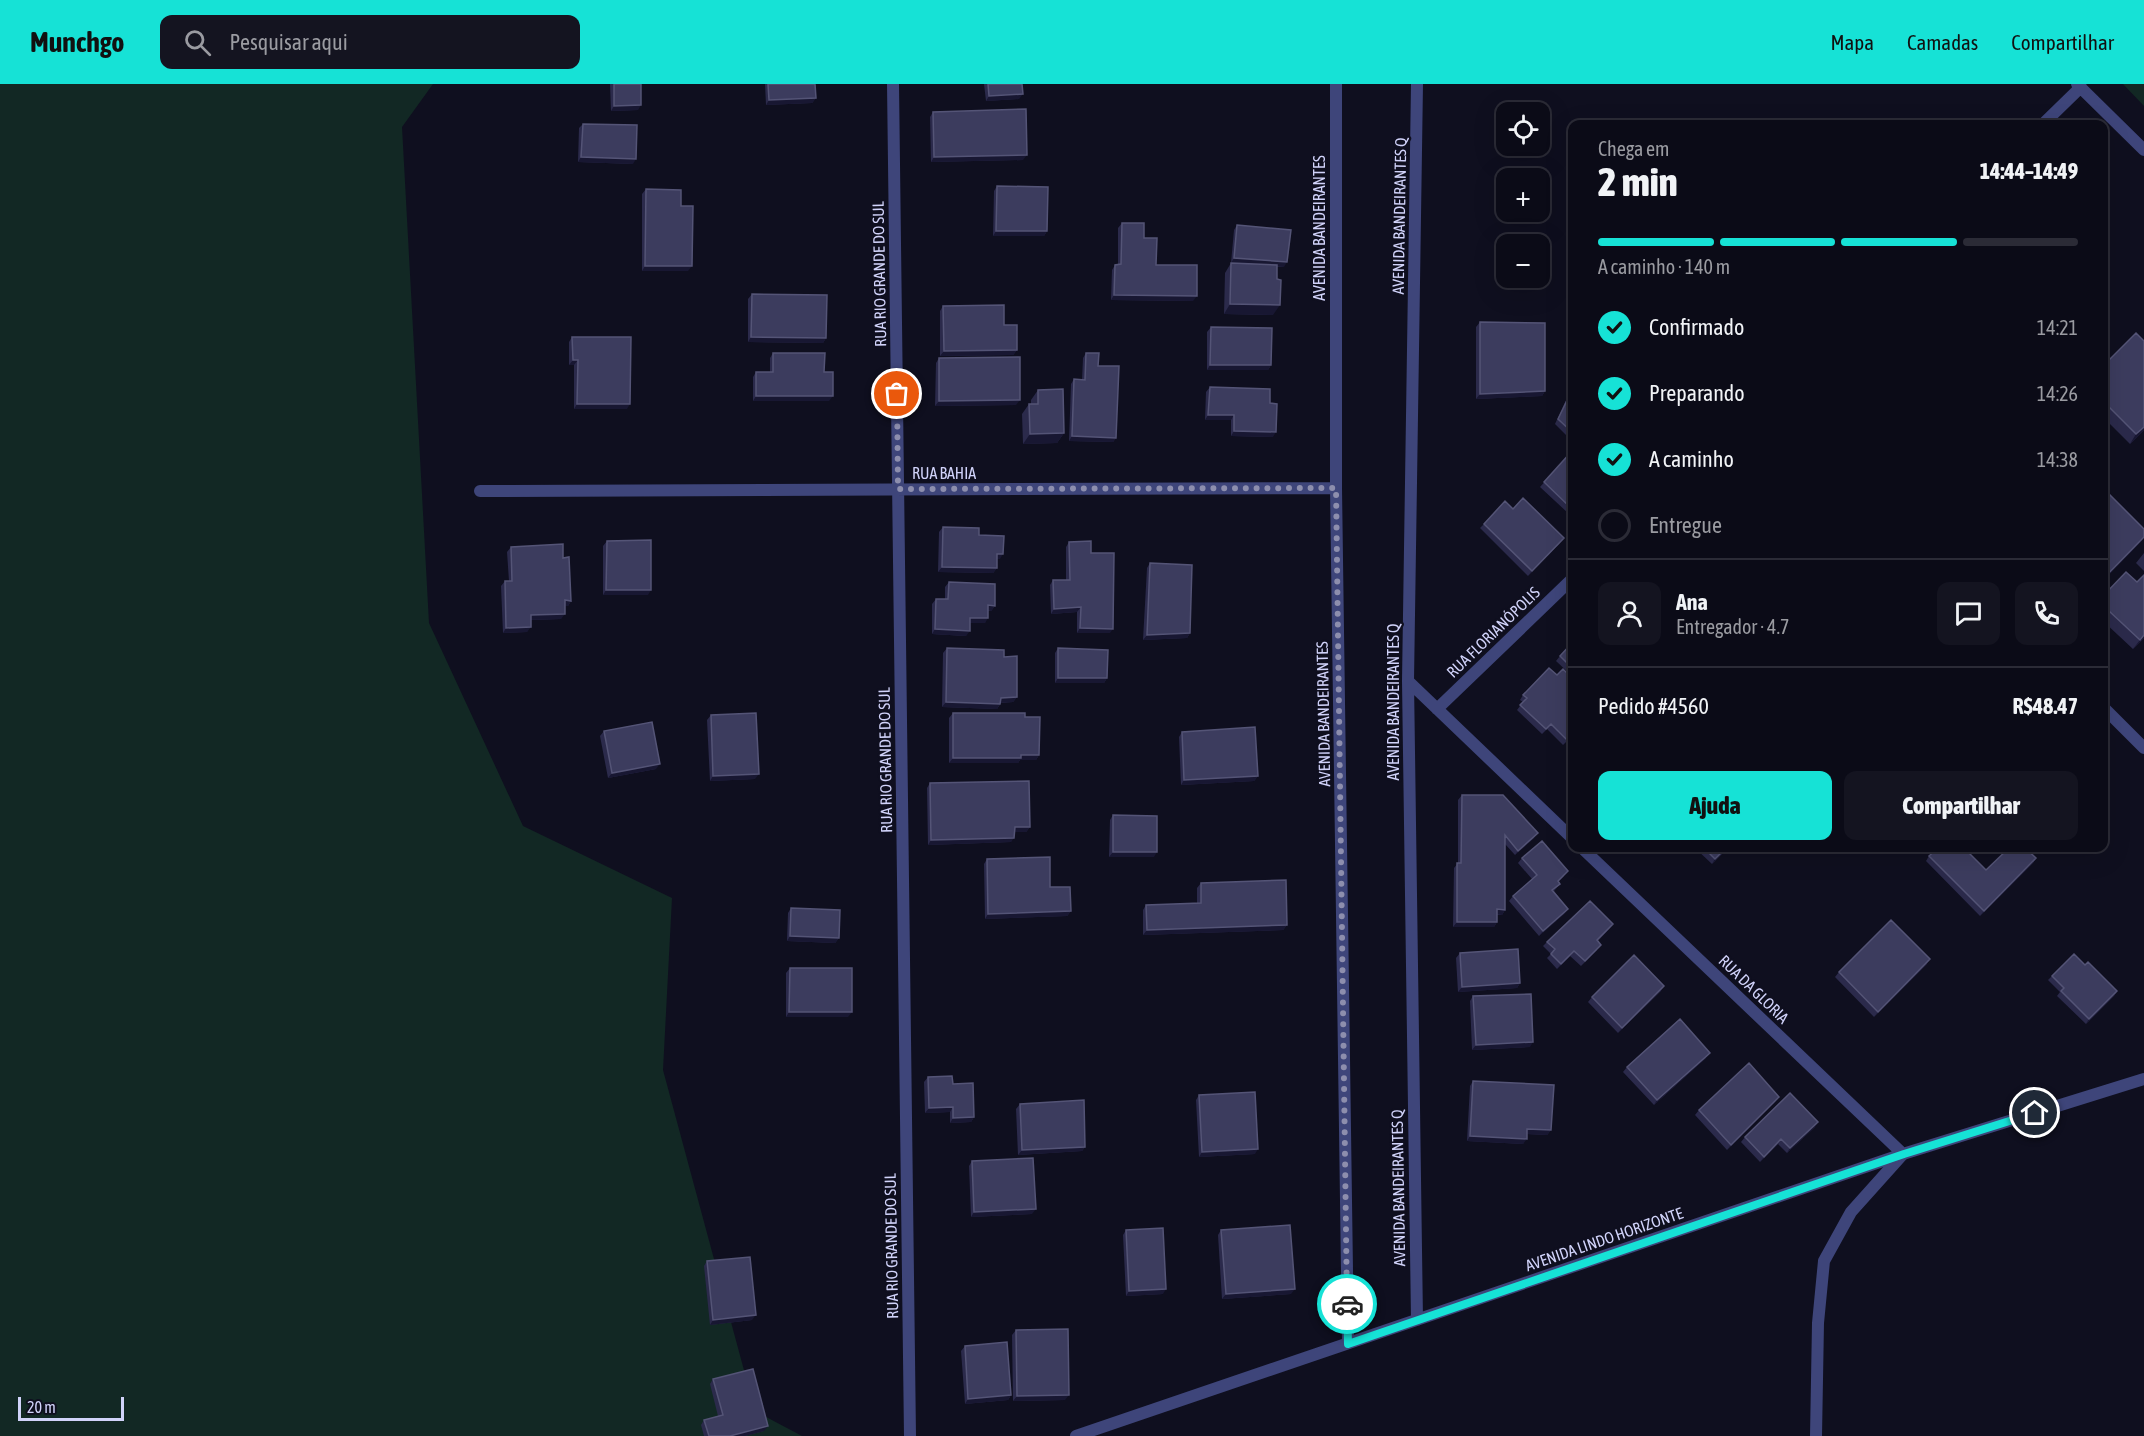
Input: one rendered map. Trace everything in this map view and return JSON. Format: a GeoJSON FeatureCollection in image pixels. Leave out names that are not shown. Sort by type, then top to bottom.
{"type":"FeatureCollection","features":[{"type":"Feature","properties":{"kind":"street","name":"RUA RIO GRANDE DO SUL"},"geometry":{"type":"LineString","coordinates":[[892,84],[910,1436]]}},
{"type":"Feature","properties":{"kind":"street","name":"AVENIDA BANDEIRANTES"},"geometry":{"type":"LineString","coordinates":[[1335,84],[1336,488],[1348,1344]]}},
{"type":"Feature","properties":{"kind":"street","name":"AVENIDA BANDEIRANTES Q"},"geometry":{"type":"LineString","coordinates":[[1417,84],[1408,681],[1417,1320]]}},
{"type":"Feature","properties":{"kind":"street"},"geometry":{"type":"LineString","coordinates":[[2047,120],[2081,85],[2144,150]]}},
{"type":"Feature","properties":{"kind":"street","name":"RUA BAHIA"},"geometry":{"type":"LineString","coordinates":[[480,491],[1336,488]]}},
{"type":"Feature","properties":{"kind":"street","name":"RUA FLORIANÓPOLIS"},"geometry":{"type":"LineString","coordinates":[[1437,709],[1568,583]]}},
{"type":"Feature","properties":{"kind":"street"},"geometry":{"type":"LineString","coordinates":[[1408,681],[1568,834]]}},
{"type":"Feature","properties":{"kind":"street"},"geometry":{"type":"LineString","coordinates":[[2108,712],[2144,748]]}},
{"type":"Feature","properties":{"kind":"street","name":"RUA DA GLORIA"},"geometry":{"type":"LineString","coordinates":[[1586,852],[1904,1154]]}},
{"type":"Feature","properties":{"kind":"street","name":"AVENIDA LINDO HORIZONTE"},"geometry":{"type":"LineString","coordinates":[[1076,1436],[1904,1154],[2144,1079]]}},
{"type":"Feature","properties":{"kind":"street"},"geometry":{"type":"LineString","coordinates":[[1816,1436],[1818,1323],[1824,1261],[1851,1212],[1904,1154]]}},
{"type":"Feature","properties":{"kind":"green space"},"geometry":{"type":"Polygon","coordinates":[[[0,84],[433,84],[402,127],[429,623],[523,826],[672,898],[663,1070],[755,1411],[802,1436],[0,1436],[0,84]]]}},
{"type":"Feature","properties":{"kind":"green space"},"geometry":{"type":"Polygon","coordinates":[[[2123,84],[2144,84],[2144,106],[2123,84]]]}},
{"type":"Feature","properties":{"kind":"building"},"geometry":{"type":"Polygon","coordinates":[[[614,84],[641,84],[641,105],[614,106],[614,84]]]}},
{"type":"Feature","properties":{"kind":"building"},"geometry":{"type":"Polygon","coordinates":[[[768,84],[815,84],[816,98],[769,100],[768,84]]]}},
{"type":"Feature","properties":{"kind":"building"},"geometry":{"type":"Polygon","coordinates":[[[988,84],[1022,84],[1023,94],[989,96],[988,84]]]}},
{"type":"Feature","properties":{"kind":"building"},"geometry":{"type":"Polygon","coordinates":[[[1026,109],[1027,155],[934,157],[933,112],[1026,109]]]}},
{"type":"Feature","properties":{"kind":"building"},"geometry":{"type":"Polygon","coordinates":[[[583,124],[637,125],[636,159],[581,157],[583,124]]]}},
{"type":"Feature","properties":{"kind":"building"},"geometry":{"type":"Polygon","coordinates":[[[997,186],[1048,187],[1047,231],[996,231],[997,186]]]}},
{"type":"Feature","properties":{"kind":"building"},"geometry":{"type":"Polygon","coordinates":[[[646,189],[681,190],[681,206],[693,206],[692,266],[645,266],[646,189]]]}},
{"type":"Feature","properties":{"kind":"building"},"geometry":{"type":"Polygon","coordinates":[[[1122,223],[1144,223],[1144,238],[1157,238],[1156,265],[1197,265],[1197,296],[1114,295],[1115,265],[1121,264],[1122,223]]]}},
{"type":"Feature","properties":{"kind":"building"},"geometry":{"type":"Polygon","coordinates":[[[1237,225],[1291,230],[1287,262],[1234,258],[1237,225]]]}},
{"type":"Feature","properties":{"kind":"building"},"geometry":{"type":"Polygon","coordinates":[[[1231,263],[1277,265],[1277,279],[1281,280],[1280,305],[1230,304],[1231,263]]]}},
{"type":"Feature","properties":{"kind":"building"},"geometry":{"type":"Polygon","coordinates":[[[752,294],[827,295],[826,338],[751,337],[752,294]]]}},
{"type":"Feature","properties":{"kind":"building"},"geometry":{"type":"Polygon","coordinates":[[[1004,305],[1004,325],[1017,325],[1017,350],[944,351],[943,306],[1004,305]]]}},
{"type":"Feature","properties":{"kind":"building"},"geometry":{"type":"Polygon","coordinates":[[[1480,322],[1545,323],[1545,391],[1480,394],[1480,322]]]}},
{"type":"Feature","properties":{"kind":"building"},"geometry":{"type":"Polygon","coordinates":[[[1211,327],[1272,328],[1271,365],[1210,365],[1211,327]]]}},
{"type":"Feature","properties":{"kind":"building"},"geometry":{"type":"Polygon","coordinates":[[[2136,333],[2144,341],[2144,427],[2136,434],[2108,406],[2108,361],[2136,333]]]}},
{"type":"Feature","properties":{"kind":"building"},"geometry":{"type":"Polygon","coordinates":[[[572,337],[631,337],[630,404],[577,404],[578,360],[573,360],[572,337]]]}},
{"type":"Feature","properties":{"kind":"building"},"geometry":{"type":"Polygon","coordinates":[[[773,353],[825,353],[824,372],[833,372],[833,396],[756,396],[756,372],[773,372],[773,353]]]}},
{"type":"Feature","properties":{"kind":"building"},"geometry":{"type":"Polygon","coordinates":[[[1086,353],[1099,353],[1098,366],[1119,366],[1116,438],[1072,436],[1074,379],[1085,380],[1086,353]]]}},
{"type":"Feature","properties":{"kind":"building"},"geometry":{"type":"Polygon","coordinates":[[[1020,357],[1020,400],[939,401],[939,358],[1020,357]]]}},
{"type":"Feature","properties":{"kind":"building"},"geometry":{"type":"Polygon","coordinates":[[[1210,387],[1270,389],[1270,403],[1277,404],[1276,432],[1234,431],[1234,415],[1208,415],[1210,387]]]}},
{"type":"Feature","properties":{"kind":"building"},"geometry":{"type":"Polygon","coordinates":[[[1063,389],[1064,433],[1030,434],[1029,404],[1038,404],[1038,390],[1063,389]]]}},
{"type":"Feature","properties":{"kind":"building"},"geometry":{"type":"Polygon","coordinates":[[[1568,398],[1568,428],[1558,419],[1568,398]]]}},
{"type":"Feature","properties":{"kind":"building"},"geometry":{"type":"Polygon","coordinates":[[[1568,455],[1568,505],[1544,482],[1568,455]]]}},
{"type":"Feature","properties":{"kind":"building"},"geometry":{"type":"Polygon","coordinates":[[[2108,493],[2144,529],[2144,537],[2108,574],[2108,493]]]}},
{"type":"Feature","properties":{"kind":"building"},"geometry":{"type":"Polygon","coordinates":[[[1523,498],[1564,538],[1532,571],[1484,524],[1505,501],[1513,509],[1523,498]]]}},
{"type":"Feature","properties":{"kind":"building"},"geometry":{"type":"Polygon","coordinates":[[[943,527],[979,528],[979,535],[1004,536],[1003,554],[997,554],[997,568],[942,567],[943,527]]]}},
{"type":"Feature","properties":{"kind":"building"},"geometry":{"type":"Polygon","coordinates":[[[651,540],[651,590],[606,590],[607,541],[651,540]]]}},
{"type":"Feature","properties":{"kind":"building"},"geometry":{"type":"Polygon","coordinates":[[[1091,541],[1091,553],[1114,553],[1113,629],[1080,628],[1081,607],[1054,609],[1053,580],[1070,580],[1069,542],[1091,541]]]}},
{"type":"Feature","properties":{"kind":"building"},"geometry":{"type":"Polygon","coordinates":[[[563,544],[563,558],[569,557],[571,601],[565,600],[565,614],[531,615],[531,627],[506,628],[505,581],[512,581],[511,547],[563,544]]]}},
{"type":"Feature","properties":{"kind":"building"},"geometry":{"type":"Polygon","coordinates":[[[1150,563],[1192,565],[1190,633],[1147,635],[1150,563]]]}},
{"type":"Feature","properties":{"kind":"building"},"geometry":{"type":"Polygon","coordinates":[[[2126,572],[2137,582],[2144,575],[2144,635],[2140,640],[2108,612],[2108,591],[2126,572]]]}},
{"type":"Feature","properties":{"kind":"building"},"geometry":{"type":"Polygon","coordinates":[[[949,582],[995,584],[995,606],[988,605],[988,618],[970,618],[970,631],[935,629],[936,599],[948,599],[949,582]]]}},
{"type":"Feature","properties":{"kind":"building"},"geometry":{"type":"Polygon","coordinates":[[[1568,647],[1568,664],[1560,656],[1568,647]]]}},
{"type":"Feature","properties":{"kind":"building"},"geometry":{"type":"Polygon","coordinates":[[[947,648],[1004,650],[1004,657],[1017,656],[1017,697],[1001,698],[1000,704],[946,702],[947,648]]]}},
{"type":"Feature","properties":{"kind":"building"},"geometry":{"type":"Polygon","coordinates":[[[1058,648],[1108,650],[1107,678],[1058,678],[1058,648]]]}},
{"type":"Feature","properties":{"kind":"building"},"geometry":{"type":"Polygon","coordinates":[[[1549,668],[1557,675],[1563,669],[1568,674],[1567,740],[1551,724],[1546,729],[1520,705],[1527,698],[1523,695],[1549,668]]]}},
{"type":"Feature","properties":{"kind":"building"},"geometry":{"type":"Polygon","coordinates":[[[756,713],[759,774],[713,776],[711,715],[756,713]]]}},
{"type":"Feature","properties":{"kind":"building"},"geometry":{"type":"Polygon","coordinates":[[[953,713],[1025,713],[1025,717],[1040,717],[1039,755],[1021,755],[1021,758],[953,758],[953,713]]]}},
{"type":"Feature","properties":{"kind":"building"},"geometry":{"type":"Polygon","coordinates":[[[652,722],[660,764],[612,773],[604,731],[652,722]]]}},
{"type":"Feature","properties":{"kind":"building"},"geometry":{"type":"Polygon","coordinates":[[[1255,727],[1258,776],[1184,780],[1182,732],[1255,727]]]}},
{"type":"Feature","properties":{"kind":"building"},"geometry":{"type":"Polygon","coordinates":[[[1029,781],[1030,827],[1015,827],[1014,838],[931,840],[930,783],[1029,781]]]}},
{"type":"Feature","properties":{"kind":"building"},"geometry":{"type":"Polygon","coordinates":[[[1462,795],[1503,795],[1538,833],[1518,851],[1505,835],[1505,910],[1497,909],[1497,922],[1457,922],[1457,863],[1461,863],[1462,795]]]}},
{"type":"Feature","properties":{"kind":"building"},"geometry":{"type":"Polygon","coordinates":[[[1113,815],[1157,816],[1157,852],[1113,852],[1113,815]]]}},
{"type":"Feature","properties":{"kind":"building"},"geometry":{"type":"Polygon","coordinates":[[[1542,841],[1568,871],[1558,881],[1560,884],[1552,890],[1568,909],[1543,931],[1513,896],[1537,875],[1522,858],[1542,841]]]}},
{"type":"Feature","properties":{"kind":"building"},"geometry":{"type":"Polygon","coordinates":[[[1708,852],[1722,852],[1715,859],[1708,852]]]}},
{"type":"Feature","properties":{"kind":"building"},"geometry":{"type":"Polygon","coordinates":[[[1934,852],[1968,852],[1986,870],[2005,852],[2029,852],[2036,858],[1984,911],[1929,856],[1934,852]]]}},
{"type":"Feature","properties":{"kind":"building"},"geometry":{"type":"Polygon","coordinates":[[[1050,857],[1050,887],[1070,887],[1071,911],[988,914],[987,859],[1050,857]]]}},
{"type":"Feature","properties":{"kind":"building"},"geometry":{"type":"Polygon","coordinates":[[[1286,880],[1287,925],[1147,930],[1146,905],[1201,903],[1201,883],[1286,880]]]}},
{"type":"Feature","properties":{"kind":"building"},"geometry":{"type":"Polygon","coordinates":[[[1590,901],[1613,924],[1597,940],[1601,945],[1585,961],[1574,951],[1561,964],[1551,954],[1555,949],[1547,942],[1590,901]]]}},
{"type":"Feature","properties":{"kind":"building"},"geometry":{"type":"Polygon","coordinates":[[[791,908],[840,910],[839,938],[790,936],[791,908]]]}},
{"type":"Feature","properties":{"kind":"building"},"geometry":{"type":"Polygon","coordinates":[[[1891,920],[1930,959],[1878,1012],[1839,972],[1891,920]]]}},
{"type":"Feature","properties":{"kind":"building"},"geometry":{"type":"Polygon","coordinates":[[[1518,949],[1520,983],[1462,987],[1460,953],[1518,949]]]}},
{"type":"Feature","properties":{"kind":"building"},"geometry":{"type":"Polygon","coordinates":[[[2074,954],[2085,965],[2088,962],[2117,991],[2089,1019],[2061,991],[2064,988],[2052,976],[2074,954]]]}},
{"type":"Feature","properties":{"kind":"building"},"geometry":{"type":"Polygon","coordinates":[[[1634,955],[1664,986],[1622,1028],[1592,997],[1634,955]]]}},
{"type":"Feature","properties":{"kind":"building"},"geometry":{"type":"Polygon","coordinates":[[[790,968],[852,968],[852,1012],[789,1012],[790,968]]]}},
{"type":"Feature","properties":{"kind":"building"},"geometry":{"type":"Polygon","coordinates":[[[1531,994],[1533,1042],[1476,1045],[1473,996],[1531,994]]]}},
{"type":"Feature","properties":{"kind":"building"},"geometry":{"type":"Polygon","coordinates":[[[1680,1019],[1710,1053],[1657,1100],[1627,1067],[1680,1019]]]}},
{"type":"Feature","properties":{"kind":"building"},"geometry":{"type":"Polygon","coordinates":[[[1749,1063],[1779,1097],[1731,1145],[1699,1110],[1749,1063]]]}},
{"type":"Feature","properties":{"kind":"building"},"geometry":{"type":"Polygon","coordinates":[[[952,1076],[953,1084],[973,1083],[974,1117],[953,1118],[953,1107],[929,1108],[928,1077],[952,1076]]]}},
{"type":"Feature","properties":{"kind":"building"},"geometry":{"type":"Polygon","coordinates":[[[1473,1081],[1554,1085],[1551,1130],[1527,1129],[1527,1139],[1470,1136],[1473,1081]]]}},
{"type":"Feature","properties":{"kind":"building"},"geometry":{"type":"Polygon","coordinates":[[[1255,1092],[1258,1149],[1202,1152],[1199,1095],[1255,1092]]]}},
{"type":"Feature","properties":{"kind":"building"},"geometry":{"type":"Polygon","coordinates":[[[1790,1093],[1818,1122],[1790,1148],[1781,1139],[1764,1157],[1745,1137],[1790,1093]]]}},
{"type":"Feature","properties":{"kind":"building"},"geometry":{"type":"Polygon","coordinates":[[[1084,1100],[1085,1147],[1022,1150],[1020,1104],[1084,1100]]]}},
{"type":"Feature","properties":{"kind":"building"},"geometry":{"type":"Polygon","coordinates":[[[1033,1158],[1036,1209],[974,1212],[972,1161],[1033,1158]]]}},
{"type":"Feature","properties":{"kind":"building"},"geometry":{"type":"Polygon","coordinates":[[[1290,1225],[1295,1289],[1226,1294],[1221,1230],[1290,1225]]]}},
{"type":"Feature","properties":{"kind":"building"},"geometry":{"type":"Polygon","coordinates":[[[1163,1228],[1166,1289],[1129,1291],[1126,1230],[1163,1228]]]}},
{"type":"Feature","properties":{"kind":"building"},"geometry":{"type":"Polygon","coordinates":[[[750,1257],[756,1315],[713,1320],[707,1261],[750,1257]]]}},
{"type":"Feature","properties":{"kind":"building"},"geometry":{"type":"Polygon","coordinates":[[[1068,1329],[1069,1395],[1017,1396],[1016,1330],[1068,1329]]]}},
{"type":"Feature","properties":{"kind":"building"},"geometry":{"type":"Polygon","coordinates":[[[1007,1342],[1011,1395],[968,1399],[965,1346],[1007,1342]]]}},
{"type":"Feature","properties":{"kind":"building"},"geometry":{"type":"Polygon","coordinates":[[[753,1369],[768,1426],[730,1436],[709,1436],[704,1420],[723,1415],[713,1379],[753,1369]]]}},
{"type":"Feature","properties":{"kind":"way so far"},"geometry":{"type":"LineString","coordinates":[[897,394],[898,489],[1336,488],[1347,1304]]}},
{"type":"Feature","properties":{"kind":"route"},"geometry":{"type":"LineString","coordinates":[[1347,1304],[1348,1344],[1904,1154],[2035,1113]]}}]}
